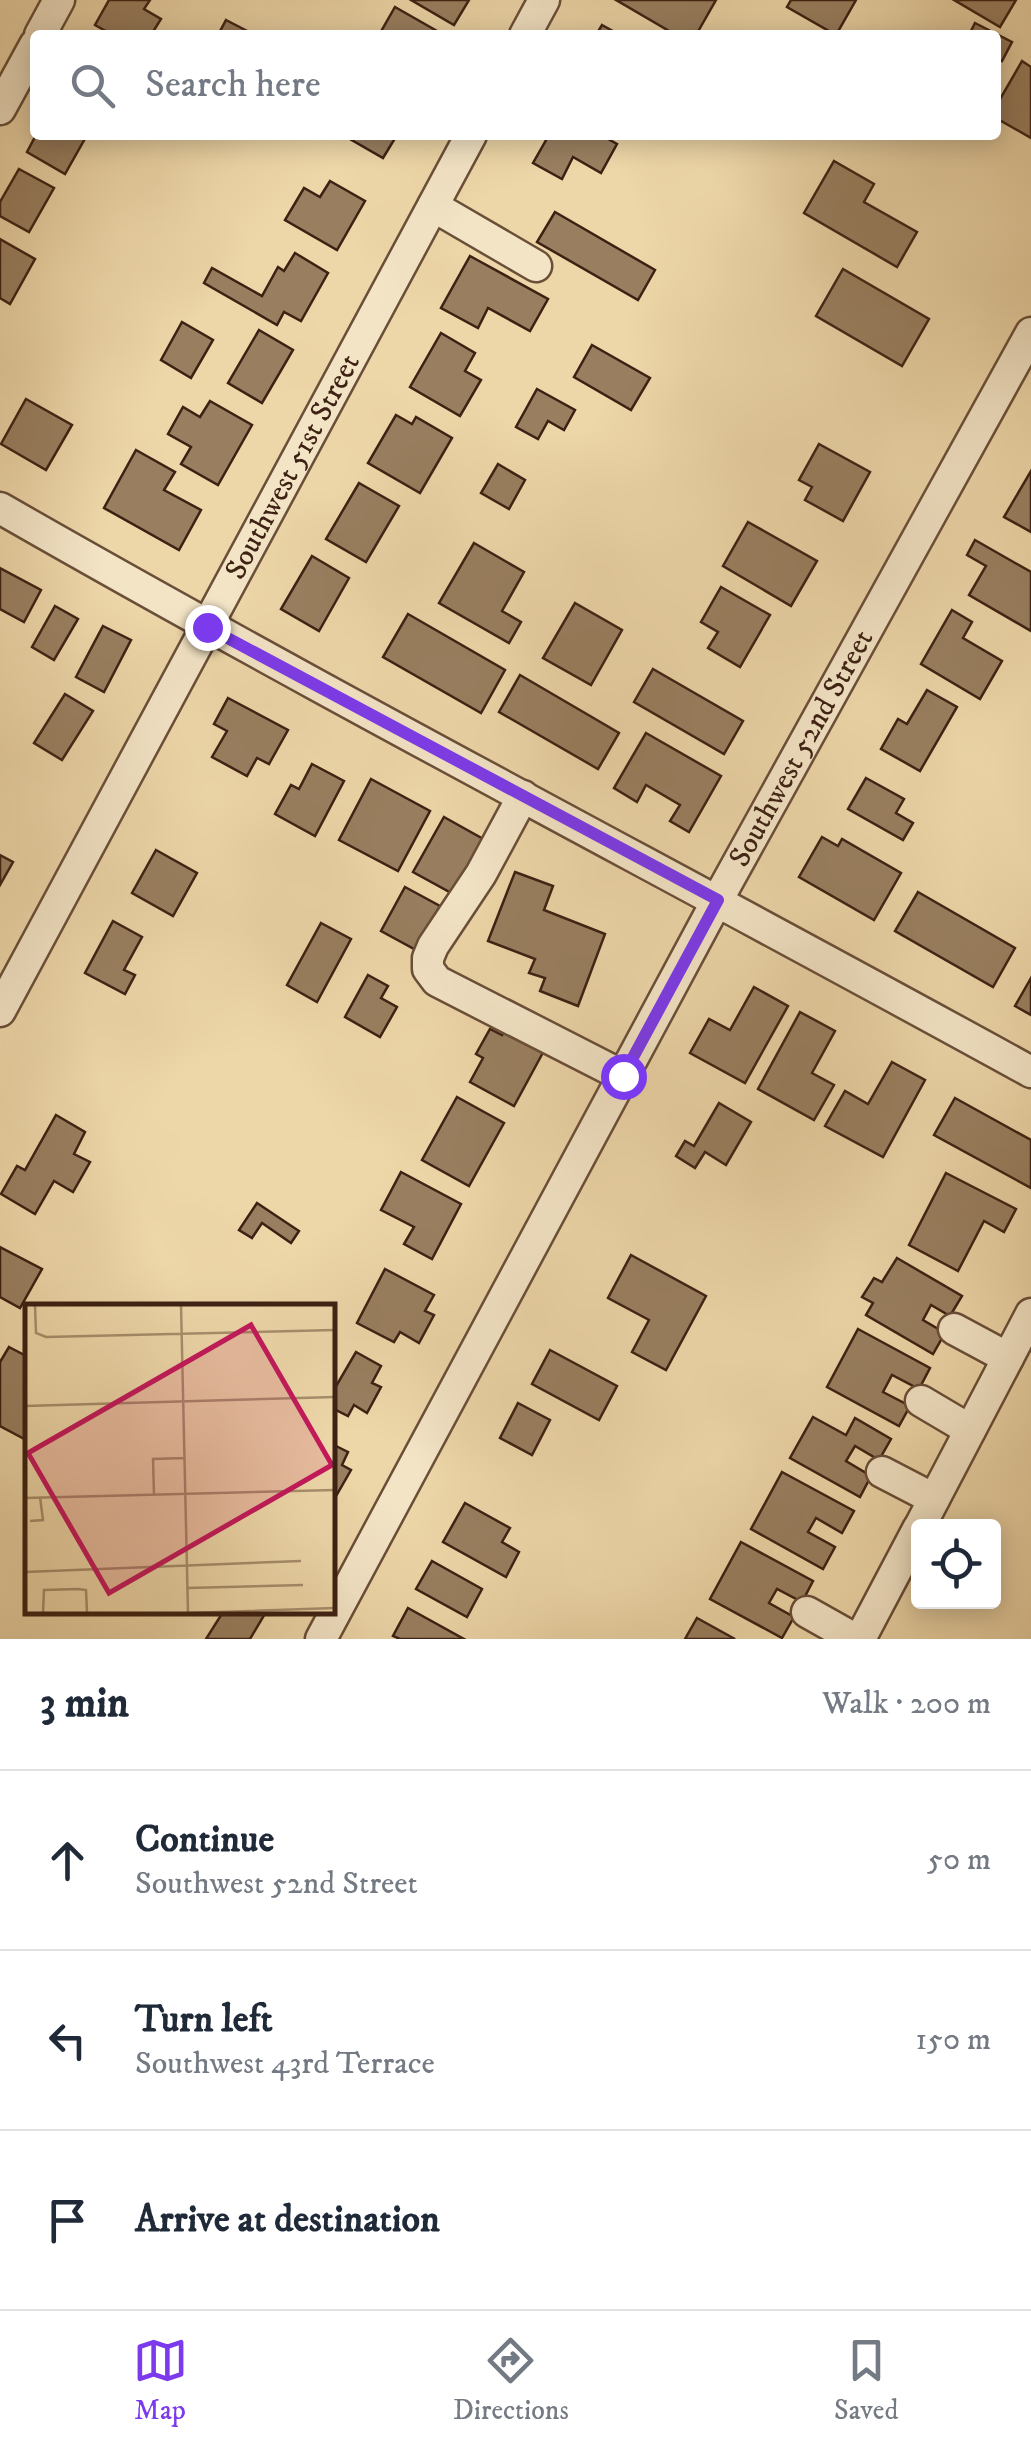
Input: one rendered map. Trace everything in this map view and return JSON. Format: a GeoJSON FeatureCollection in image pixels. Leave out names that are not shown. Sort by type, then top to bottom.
{"type":"FeatureCollection","features":[{"type":"Feature","properties":{"kind":"street"},"geometry":{"type":"LineString","coordinates":[[43,30],[59,0]]}},
{"type":"Feature","properties":{"kind":"street"},"geometry":{"type":"LineString","coordinates":[[528,30],[544,0]]}},
{"type":"Feature","properties":{"kind":"street"},"geometry":{"type":"LineString","coordinates":[[0,109],[30,53]]}},
{"type":"Feature","properties":{"kind":"street","name":"Southwest 51st Street"},"geometry":{"type":"LineString","coordinates":[[0,1010],[468,140]]}},
{"type":"Feature","properties":{"kind":"street"},"geometry":{"type":"LineString","coordinates":[[433,206],[536,266]]}},
{"type":"Feature","properties":{"kind":"street","name":"Southwest 52nd Street"},"geometry":{"type":"LineString","coordinates":[[335,1613],[718,900],[1031,333]]}},
{"type":"Feature","properties":{"kind":"street"},"geometry":{"type":"LineString","coordinates":[[0,508],[207,627],[1031,1072]]}},
{"type":"Feature","properties":{"kind":"street"},"geometry":{"type":"LineString","coordinates":[[524,796],[481,874],[434,946],[428,970],[437,980],[623,1076]]}},
{"type":"Feature","properties":{"kind":"street"},"geometry":{"type":"LineString","coordinates":[[924,1519],[1031,1314]]}},
{"type":"Feature","properties":{"kind":"street"},"geometry":{"type":"LineString","coordinates":[[954,1329],[1008,1358]]}},
{"type":"Feature","properties":{"kind":"street"},"geometry":{"type":"LineString","coordinates":[[922,1401],[970,1430]]}},
{"type":"Feature","properties":{"kind":"street"},"geometry":{"type":"LineString","coordinates":[[882,1472],[934,1499]]}},
{"type":"Feature","properties":{"kind":"street"},"geometry":{"type":"LineString","coordinates":[[807,1612],[857,1639],[911,1542]]}},
{"type":"Feature","properties":{"kind":"street","name":"Southwest 52nd Street"},"geometry":{"type":"LineString","coordinates":[[321,1639],[334,1614]]}},
{"type":"Feature","properties":{"kind":"building"},"geometry":{"type":"Polygon","coordinates":[[[109,0],[150,0],[144,9],[161,19],[154,30],[104,30],[95,25],[109,0]]]}},
{"type":"Feature","properties":{"kind":"building"},"geometry":{"type":"Polygon","coordinates":[[[411,0],[469,0],[454,25],[411,0]]]}},
{"type":"Feature","properties":{"kind":"building"},"geometry":{"type":"Polygon","coordinates":[[[616,0],[716,0],[699,30],[667,30],[616,0]]]}},
{"type":"Feature","properties":{"kind":"building"},"geometry":{"type":"Polygon","coordinates":[[[791,0],[856,0],[839,30],[827,30],[787,7],[791,0]]]}},
{"type":"Feature","properties":{"kind":"building"},"geometry":{"type":"Polygon","coordinates":[[[954,0],[1016,0],[1000,27],[954,0]]]}},
{"type":"Feature","properties":{"kind":"building"},"geometry":{"type":"Polygon","coordinates":[[[395,7],[435,30],[382,30],[395,7]]]}},
{"type":"Feature","properties":{"kind":"building"},"geometry":{"type":"Polygon","coordinates":[[[226,20],[245,30],[221,30],[226,20]]]}},
{"type":"Feature","properties":{"kind":"building"},"geometry":{"type":"Polygon","coordinates":[[[1001,36],[1012,42],[1001,60],[1001,36]]]}},
{"type":"Feature","properties":{"kind":"building"},"geometry":{"type":"Polygon","coordinates":[[[1022,61],[1031,67],[1031,138],[1001,121],[1001,97],[1022,61]]]}},
{"type":"Feature","properties":{"kind":"building"},"geometry":{"type":"Polygon","coordinates":[[[33,140],[84,140],[65,174],[27,152],[33,140]]]}},
{"type":"Feature","properties":{"kind":"building"},"geometry":{"type":"Polygon","coordinates":[[[352,140],[394,140],[383,158],[352,140]]]}},
{"type":"Feature","properties":{"kind":"building"},"geometry":{"type":"Polygon","coordinates":[[[546,140],[610,140],[617,144],[601,173],[573,157],[562,179],[533,163],[546,140]]]}},
{"type":"Feature","properties":{"kind":"building"},"geometry":{"type":"Polygon","coordinates":[[[834,161],[874,184],[864,202],[917,232],[897,267],[804,213],[834,161]]]}},
{"type":"Feature","properties":{"kind":"building"},"geometry":{"type":"Polygon","coordinates":[[[19,169],[54,188],[29,232],[0,216],[0,202],[19,169]]]}},
{"type":"Feature","properties":{"kind":"building"},"geometry":{"type":"Polygon","coordinates":[[[330,181],[365,201],[337,250],[285,220],[304,188],[320,197],[330,181]]]}},
{"type":"Feature","properties":{"kind":"building"},"geometry":{"type":"Polygon","coordinates":[[[555,212],[655,270],[638,300],[537,242],[555,212]]]}},
{"type":"Feature","properties":{"kind":"building"},"geometry":{"type":"Polygon","coordinates":[[[0,239],[35,259],[10,304],[0,298],[0,239]]]}},
{"type":"Feature","properties":{"kind":"building"},"geometry":{"type":"Polygon","coordinates":[[[295,253],[328,273],[301,321],[284,312],[277,325],[204,283],[212,268],[262,296],[278,267],[284,271],[295,253]]]}},
{"type":"Feature","properties":{"kind":"building"},"geometry":{"type":"Polygon","coordinates":[[[470,256],[548,299],[530,331],[488,308],[478,328],[441,308],[470,256]]]}},
{"type":"Feature","properties":{"kind":"building"},"geometry":{"type":"Polygon","coordinates":[[[843,269],[929,319],[902,366],[816,316],[843,269]]]}},
{"type":"Feature","properties":{"kind":"building"},"geometry":{"type":"Polygon","coordinates":[[[182,322],[213,340],[191,378],[161,360],[182,322]]]}},
{"type":"Feature","properties":{"kind":"building"},"geometry":{"type":"Polygon","coordinates":[[[259,330],[293,350],[262,403],[228,383],[259,330]]]}},
{"type":"Feature","properties":{"kind":"building"},"geometry":{"type":"Polygon","coordinates":[[[441,333],[475,353],[465,371],[481,380],[460,416],[410,387],[441,333]]]}},
{"type":"Feature","properties":{"kind":"building"},"geometry":{"type":"Polygon","coordinates":[[[592,345],[650,378],[631,410],[574,377],[592,345]]]}},
{"type":"Feature","properties":{"kind":"building"},"geometry":{"type":"Polygon","coordinates":[[[537,389],[575,410],[564,430],[548,421],[538,439],[516,427],[537,389]]]}},
{"type":"Feature","properties":{"kind":"building"},"geometry":{"type":"Polygon","coordinates":[[[26,399],[72,425],[46,470],[1,444],[26,399]]]}},
{"type":"Feature","properties":{"kind":"building"},"geometry":{"type":"Polygon","coordinates":[[[210,401],[252,425],[218,485],[181,464],[191,447],[168,434],[183,407],[200,417],[210,401]]]}},
{"type":"Feature","properties":{"kind":"building"},"geometry":{"type":"Polygon","coordinates":[[[396,415],[412,424],[416,417],[452,438],[420,493],[368,463],[396,415]]]}},
{"type":"Feature","properties":{"kind":"building"},"geometry":{"type":"Polygon","coordinates":[[[819,444],[870,472],[843,521],[805,500],[812,487],[799,480],[819,444]]]}},
{"type":"Feature","properties":{"kind":"building"},"geometry":{"type":"Polygon","coordinates":[[[136,450],[175,472],[164,490],[201,510],[179,550],[104,508],[136,450]]]}},
{"type":"Feature","properties":{"kind":"building"},"geometry":{"type":"Polygon","coordinates":[[[498,464],[525,480],[509,509],[481,493],[498,464]]]}},
{"type":"Feature","properties":{"kind":"building"},"geometry":{"type":"Polygon","coordinates":[[[1031,471],[1031,532],[1004,517],[1031,471]]]}},
{"type":"Feature","properties":{"kind":"building"},"geometry":{"type":"Polygon","coordinates":[[[359,483],[399,506],[366,562],[326,539],[359,483]]]}},
{"type":"Feature","properties":{"kind":"building"},"geometry":{"type":"Polygon","coordinates":[[[748,522],[817,561],[791,606],[723,566],[748,522]]]}},
{"type":"Feature","properties":{"kind":"building"},"geometry":{"type":"Polygon","coordinates":[[[975,540],[1031,572],[1031,631],[969,595],[986,566],[967,555],[975,540]]]}},
{"type":"Feature","properties":{"kind":"building"},"geometry":{"type":"Polygon","coordinates":[[[474,543],[524,572],[502,611],[521,622],[509,643],[439,603],[474,543]]]}},
{"type":"Feature","properties":{"kind":"building"},"geometry":{"type":"Polygon","coordinates":[[[312,556],[349,578],[319,631],[281,609],[312,556]]]}},
{"type":"Feature","properties":{"kind":"building"},"geometry":{"type":"Polygon","coordinates":[[[0,568],[41,590],[24,622],[0,609],[0,568]]]}},
{"type":"Feature","properties":{"kind":"building"},"geometry":{"type":"Polygon","coordinates":[[[721,587],[770,615],[740,667],[708,648],[718,632],[701,622],[721,587]]]}},
{"type":"Feature","properties":{"kind":"building"},"geometry":{"type":"Polygon","coordinates":[[[575,603],[622,630],[591,685],[543,658],[575,603]]]}},
{"type":"Feature","properties":{"kind":"building"},"geometry":{"type":"Polygon","coordinates":[[[55,606],[78,619],[54,660],[32,647],[55,606]]]}},
{"type":"Feature","properties":{"kind":"building"},"geometry":{"type":"Polygon","coordinates":[[[952,610],[972,622],[963,638],[1002,661],[980,699],[921,664],[952,610]]]}},
{"type":"Feature","properties":{"kind":"building"},"geometry":{"type":"Polygon","coordinates":[[[408,614],[505,670],[481,713],[383,657],[408,614]]]}},
{"type":"Feature","properties":{"kind":"building"},"geometry":{"type":"Polygon","coordinates":[[[103,626],[131,640],[104,692],[76,677],[103,626]]]}},
{"type":"Feature","properties":{"kind":"building"},"geometry":{"type":"Polygon","coordinates":[[[653,669],[743,721],[724,754],[634,702],[653,669]]]}},
{"type":"Feature","properties":{"kind":"building"},"geometry":{"type":"Polygon","coordinates":[[[520,675],[619,733],[598,769],[499,712],[520,675]]]}},
{"type":"Feature","properties":{"kind":"building"},"geometry":{"type":"Polygon","coordinates":[[[927,690],[957,707],[920,771],[881,749],[898,719],[907,724],[927,690]]]}},
{"type":"Feature","properties":{"kind":"building"},"geometry":{"type":"Polygon","coordinates":[[[65,694],[93,711],[62,760],[34,743],[65,694]]]}},
{"type":"Feature","properties":{"kind":"building"},"geometry":{"type":"Polygon","coordinates":[[[228,698],[288,730],[269,764],[257,758],[247,776],[212,757],[227,731],[214,724],[228,698]]]}},
{"type":"Feature","properties":{"kind":"building"},"geometry":{"type":"Polygon","coordinates":[[[646,733],[721,776],[689,832],[670,821],[680,805],[646,785],[637,802],[614,788],[646,733]]]}},
{"type":"Feature","properties":{"kind":"building"},"geometry":{"type":"Polygon","coordinates":[[[312,764],[344,781],[315,836],[275,814],[291,785],[299,789],[312,764]]]}},
{"type":"Feature","properties":{"kind":"building"},"geometry":{"type":"Polygon","coordinates":[[[866,778],[904,799],[896,813],[913,823],[903,840],[848,809],[866,778]]]}},
{"type":"Feature","properties":{"kind":"building"},"geometry":{"type":"Polygon","coordinates":[[[371,779],[430,811],[398,871],[339,840],[371,779]]]}},
{"type":"Feature","properties":{"kind":"building"},"geometry":{"type":"Polygon","coordinates":[[[444,817],[485,840],[455,895],[413,872],[444,817]]]}},
{"type":"Feature","properties":{"kind":"building"},"geometry":{"type":"Polygon","coordinates":[[[822,837],[838,846],[842,839],[901,873],[874,920],[799,877],[822,837]]]}},
{"type":"Feature","properties":{"kind":"building"},"geometry":{"type":"Polygon","coordinates":[[[156,850],[197,873],[173,916],[132,893],[156,850]]]}},
{"type":"Feature","properties":{"kind":"building"},"geometry":{"type":"Polygon","coordinates":[[[0,855],[13,862],[0,885],[0,855]]]}},
{"type":"Feature","properties":{"kind":"building"},"geometry":{"type":"Polygon","coordinates":[[[515,872],[553,886],[544,910],[605,934],[578,1006],[540,991],[545,978],[529,973],[535,959],[488,941],[515,872]]]}},
{"type":"Feature","properties":{"kind":"building"},"geometry":{"type":"Polygon","coordinates":[[[405,887],[440,906],[416,950],[381,931],[405,887]]]}},
{"type":"Feature","properties":{"kind":"building"},"geometry":{"type":"Polygon","coordinates":[[[918,892],[1015,948],[993,987],[895,931],[918,892]]]}},
{"type":"Feature","properties":{"kind":"building"},"geometry":{"type":"Polygon","coordinates":[[[113,921],[142,937],[124,970],[135,975],[125,994],[85,973],[113,921]]]}},
{"type":"Feature","properties":{"kind":"building"},"geometry":{"type":"Polygon","coordinates":[[[321,923],[351,939],[317,1002],[287,985],[321,923]]]}},
{"type":"Feature","properties":{"kind":"building"},"geometry":{"type":"Polygon","coordinates":[[[368,975],[388,986],[381,998],[397,1007],[380,1037],[345,1017],[368,975]]]}},
{"type":"Feature","properties":{"kind":"building"},"geometry":{"type":"Polygon","coordinates":[[[1031,978],[1031,1015],[1015,1006],[1031,978]]]}},
{"type":"Feature","properties":{"kind":"building"},"geometry":{"type":"Polygon","coordinates":[[[754,987],[788,1006],[745,1083],[690,1053],[709,1019],[730,1030],[754,987]]]}},
{"type":"Feature","properties":{"kind":"building"},"geometry":{"type":"Polygon","coordinates":[[[800,1012],[835,1031],[812,1073],[834,1085],[814,1120],[758,1089],[800,1012]]]}},
{"type":"Feature","properties":{"kind":"building"},"geometry":{"type":"Polygon","coordinates":[[[508,1025],[546,1047],[514,1106],[470,1082],[483,1058],[476,1054],[490,1029],[502,1035],[508,1025]]]}},
{"type":"Feature","properties":{"kind":"building"},"geometry":{"type":"Polygon","coordinates":[[[892,1062],[925,1080],[883,1157],[825,1126],[845,1091],[868,1104],[892,1062]]]}},
{"type":"Feature","properties":{"kind":"building"},"geometry":{"type":"Polygon","coordinates":[[[457,1097],[504,1123],[469,1186],[422,1160],[457,1097]]]}},
{"type":"Feature","properties":{"kind":"building"},"geometry":{"type":"Polygon","coordinates":[[[955,1098],[1031,1140],[1031,1188],[934,1135],[955,1098]]]}},
{"type":"Feature","properties":{"kind":"building"},"geometry":{"type":"Polygon","coordinates":[[[719,1103],[751,1122],[726,1165],[705,1152],[695,1168],[676,1156],[685,1141],[694,1146],[719,1103]]]}},
{"type":"Feature","properties":{"kind":"building"},"geometry":{"type":"Polygon","coordinates":[[[56,1115],[85,1132],[74,1154],[90,1162],[73,1192],[54,1181],[35,1214],[1,1194],[17,1166],[25,1170],[56,1115]]]}},
{"type":"Feature","properties":{"kind":"building"},"geometry":{"type":"Polygon","coordinates":[[[401,1172],[461,1204],[432,1259],[404,1244],[414,1227],[381,1210],[401,1172]]]}},
{"type":"Feature","properties":{"kind":"building"},"geometry":{"type":"Polygon","coordinates":[[[946,1173],[1016,1209],[1004,1232],[984,1221],[958,1271],[909,1245],[946,1173]]]}},
{"type":"Feature","properties":{"kind":"building"},"geometry":{"type":"Polygon","coordinates":[[[257,1203],[299,1231],[291,1243],[262,1223],[252,1238],[239,1230],[257,1203]]]}},
{"type":"Feature","properties":{"kind":"building"},"geometry":{"type":"Polygon","coordinates":[[[0,1247],[42,1269],[20,1308],[0,1297],[0,1247]]]}},
{"type":"Feature","properties":{"kind":"building"},"geometry":{"type":"Polygon","coordinates":[[[631,1255],[706,1296],[666,1370],[632,1352],[649,1320],[608,1298],[631,1255]]]}},
{"type":"Feature","properties":{"kind":"building"},"geometry":{"type":"Polygon","coordinates":[[[897,1258],[962,1296],[950,1316],[931,1305],[923,1320],[945,1333],[933,1354],[866,1315],[873,1303],[862,1297],[874,1278],[882,1282],[897,1258]]]}},
{"type":"Feature","properties":{"kind":"building"},"geometry":{"type":"Polygon","coordinates":[[[385,1269],[434,1295],[425,1311],[434,1315],[419,1343],[400,1332],[394,1342],[357,1323],[385,1269]]]}},
{"type":"Feature","properties":{"kind":"building"},"geometry":{"type":"Polygon","coordinates":[[[858,1329],[930,1368],[919,1389],[892,1375],[883,1392],[910,1406],[899,1426],[827,1387],[858,1329]]]}},
{"type":"Feature","properties":{"kind":"building"},"geometry":{"type":"Polygon","coordinates":[[[9,1347],[25,1355],[25,1439],[0,1426],[0,1362],[9,1347]]]}},
{"type":"Feature","properties":{"kind":"building"},"geometry":{"type":"Polygon","coordinates":[[[550,1350],[617,1386],[599,1420],[532,1384],[550,1350]]]}},
{"type":"Feature","properties":{"kind":"building"},"geometry":{"type":"Polygon","coordinates":[[[356,1352],[381,1366],[372,1383],[381,1387],[367,1413],[354,1405],[348,1416],[335,1410],[335,1388],[356,1352]]]}},
{"type":"Feature","properties":{"kind":"building"},"geometry":{"type":"Polygon","coordinates":[[[518,1403],[550,1420],[532,1455],[500,1438],[518,1403]]]}},
{"type":"Feature","properties":{"kind":"building"},"geometry":{"type":"Polygon","coordinates":[[[813,1417],[846,1435],[855,1418],[891,1439],[879,1460],[855,1446],[846,1461],[871,1476],[860,1497],[790,1458],[813,1417]]]}},
{"type":"Feature","properties":{"kind":"building"},"geometry":{"type":"Polygon","coordinates":[[[335,1446],[348,1452],[342,1465],[351,1470],[335,1498],[335,1446]]]}},
{"type":"Feature","properties":{"kind":"building"},"geometry":{"type":"Polygon","coordinates":[[[782,1472],[854,1511],[842,1533],[816,1518],[808,1532],[835,1547],[823,1569],[751,1529],[782,1472]]]}},
{"type":"Feature","properties":{"kind":"building"},"geometry":{"type":"Polygon","coordinates":[[[465,1503],[510,1528],[502,1542],[519,1552],[506,1577],[443,1542],[465,1503]]]}},
{"type":"Feature","properties":{"kind":"building"},"geometry":{"type":"Polygon","coordinates":[[[741,1542],[813,1581],[802,1602],[777,1589],[769,1603],[794,1617],[782,1638],[710,1599],[741,1542]]]}},
{"type":"Feature","properties":{"kind":"building"},"geometry":{"type":"Polygon","coordinates":[[[432,1561],[482,1589],[467,1617],[416,1589],[432,1561]]]}},
{"type":"Feature","properties":{"kind":"building"},"geometry":{"type":"Polygon","coordinates":[[[408,1608],[464,1639],[393,1636],[408,1608]]]}},
{"type":"Feature","properties":{"kind":"building"},"geometry":{"type":"Polygon","coordinates":[[[222,1614],[265,1614],[250,1639],[206,1639],[222,1614]]]}},
{"type":"Feature","properties":{"kind":"building"},"geometry":{"type":"Polygon","coordinates":[[[697,1618],[735,1639],[685,1639],[697,1618]]]}},
{"type":"Feature","properties":{"kind":"route"},"geometry":{"type":"LineString","coordinates":[[207,627],[718,900],[623,1076]]}}]}
